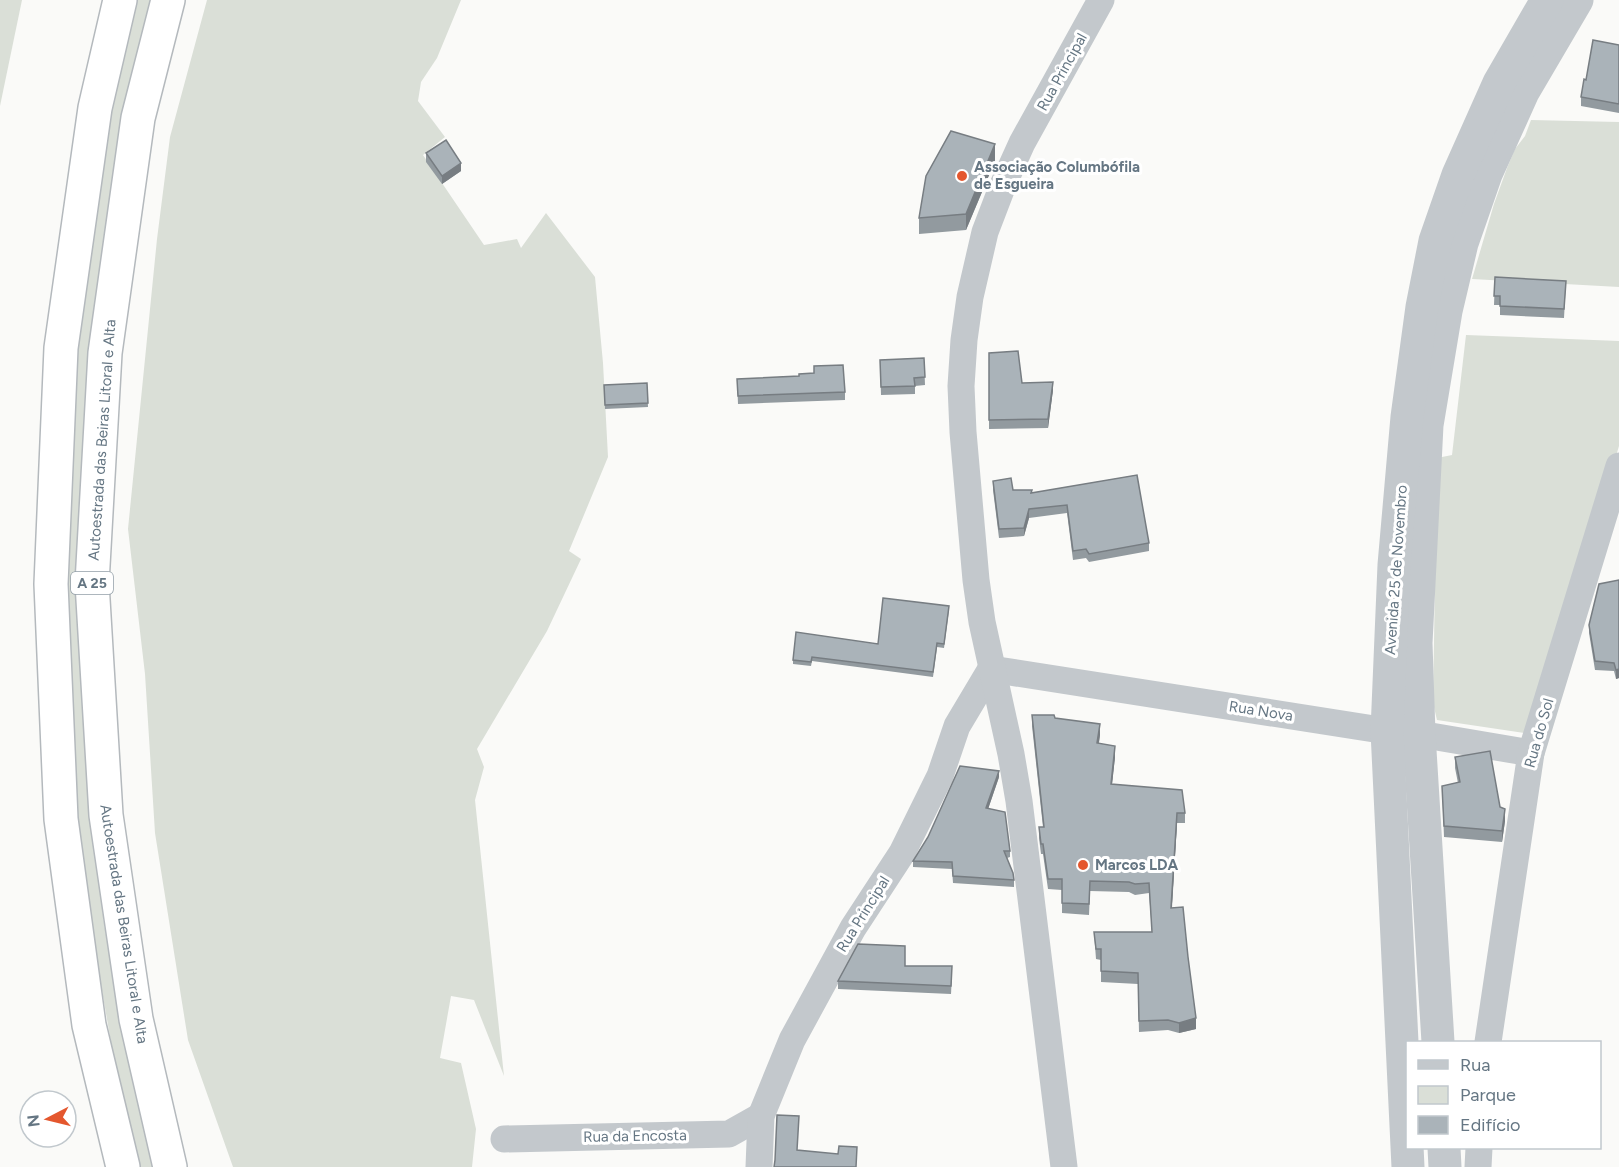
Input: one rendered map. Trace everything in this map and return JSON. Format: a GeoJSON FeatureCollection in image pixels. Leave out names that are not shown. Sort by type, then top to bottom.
{"type":"FeatureCollection","features":[{"type":"Feature","properties":{"kind":"highway","name":"A 25"},"geometry":{"type":"LineString","coordinates":[[120,0],[94,108],[61,348],[51,584],[61,819],[89,1025],[123,1167]]}},
{"type":"Feature","properties":{"kind":"highway","name":"Autoestrada das Beiras Litoral e Alta"},"geometry":{"type":"LineString","coordinates":[[168,0],[138,118],[105,353],[92,583],[106,815],[136,1019],[170,1167]]}},
{"type":"Feature","properties":{"kind":"street","name":"Rua Principal"},"geometry":{"type":"LineString","coordinates":[[1064,1167],[1019,801],[1011,754],[991,669],[976,580],[963,442],[961,386],[970,297],[983,241],[1003,185],[1022,143],[1101,0]]}},
{"type":"Feature","properties":{"kind":"street","name":"Avenida 25 de Novembro"},"geometry":{"type":"LineString","coordinates":[[1438,1041],[1419,734],[1416,643],[1434,309],[1435,241],[1458,175],[1499,83],[1547,0]]}},
{"type":"Feature","properties":{"kind":"street","name":"Avenida 25 de Novembro"},"geometry":{"type":"LineString","coordinates":[[1406,1125],[1387,731],[1394,565],[1407,417],[1434,309],[1462,243],[1486,174],[1523,92],[1577,0]]}},
{"type":"Feature","properties":{"kind":"street","name":"Rua do Sol"},"geometry":{"type":"LineString","coordinates":[[1488,1041],[1531,753],[1619,466]]}},
{"type":"Feature","properties":{"kind":"street","name":"Rua Principal"},"geometry":{"type":"LineString","coordinates":[[759,1167],[761,1116],[792,1040],[854,928],[902,853],[940,776],[957,726],[991,669]]}},
{"type":"Feature","properties":{"kind":"street","name":"Rua Nova"},"geometry":{"type":"LineString","coordinates":[[991,669],[1531,753]]}},
{"type":"Feature","properties":{"kind":"street","name":"Rua da Encosta"},"geometry":{"type":"LineString","coordinates":[[504,1138],[729,1134],[761,1116]]}},
{"type":"Feature","properties":{"kind":"street","name":"Avenida 25 de Novembro"},"geometry":{"type":"LineString","coordinates":[[1407,1149],[1408,1167]]}},
{"type":"Feature","properties":{"kind":"street"},"geometry":{"type":"LineString","coordinates":[[1444,1149],[1445,1167]]}},
{"type":"Feature","properties":{"kind":"street"},"geometry":{"type":"LineString","coordinates":[[1478,1167],[1479,1149]]}},
{"type":"Feature","properties":{"kind":"green space"},"geometry":{"type":"Polygon","coordinates":[[[0,0],[22,0],[0,106],[0,0]]]}},
{"type":"Feature","properties":{"kind":"green space"},"geometry":{"type":"Polygon","coordinates":[[[136,0],[151,0],[137,56],[79,598],[84,728],[104,923],[125,1048],[153,1167],[139,1167],[128,1123],[111,1042],[81,855],[75,800],[66,569],[76,352],[102,162],[122,56],[136,0]]]}},
{"type":"Feature","properties":{"kind":"green space"},"geometry":{"type":"Polygon","coordinates":[[[207,0],[461,0],[437,58],[421,82],[418,101],[445,137],[423,155],[484,245],[517,239],[521,248],[546,213],[595,277],[608,457],[569,551],[581,559],[547,631],[477,749],[484,767],[475,800],[504,1076],[474,1000],[451,996],[440,1058],[461,1063],[476,1129],[472,1167],[233,1167],[188,1040],[155,833],[145,674],[128,529],[157,239],[170,137],[207,0]]]}},
{"type":"Feature","properties":{"kind":"green space"},"geometry":{"type":"Polygon","coordinates":[[[1531,120],[1619,122],[1619,287],[1472,279],[1507,168],[1531,120]]]}},
{"type":"Feature","properties":{"kind":"green space"},"geometry":{"type":"Polygon","coordinates":[[[1466,335],[1619,341],[1619,446],[1531,734],[1437,720],[1433,703],[1437,458],[1452,455],[1466,335]]]}},
{"type":"Feature","properties":{"kind":"building"},"geometry":{"type":"Polygon","coordinates":[[[1593,40],[1619,45],[1619,104],[1581,97],[1593,40]]]}},
{"type":"Feature","properties":{"kind":"building","name":"Associação Columbófila de Esgueira"},"geometry":{"type":"Polygon","coordinates":[[[951,131],[995,144],[966,214],[919,218],[926,176],[951,131]]]}},
{"type":"Feature","properties":{"kind":"building"},"geometry":{"type":"Polygon","coordinates":[[[446,140],[461,163],[442,176],[426,153],[446,140]]]}},
{"type":"Feature","properties":{"kind":"building"},"geometry":{"type":"Polygon","coordinates":[[[1495,277],[1566,281],[1564,309],[1500,306],[1500,296],[1494,296],[1495,277]]]}},
{"type":"Feature","properties":{"kind":"building"},"geometry":{"type":"Polygon","coordinates":[[[1018,351],[1022,383],[1053,382],[1048,419],[989,420],[989,353],[1018,351]]]}},
{"type":"Feature","properties":{"kind":"building"},"geometry":{"type":"Polygon","coordinates":[[[924,358],[925,377],[914,378],[915,386],[881,387],[880,360],[924,358]]]}},
{"type":"Feature","properties":{"kind":"building"},"geometry":{"type":"Polygon","coordinates":[[[843,365],[845,392],[738,396],[737,379],[799,376],[799,374],[814,373],[814,366],[843,365]]]}},
{"type":"Feature","properties":{"kind":"building"},"geometry":{"type":"Polygon","coordinates":[[[647,383],[648,403],[605,405],[604,385],[647,383]]]}},
{"type":"Feature","properties":{"kind":"building"},"geometry":{"type":"Polygon","coordinates":[[[1137,475],[1149,543],[1089,554],[1086,549],[1073,551],[1067,505],[1029,509],[1024,528],[999,529],[993,481],[1011,478],[1013,490],[1032,490],[1031,493],[1137,475]]]}},
{"type":"Feature","properties":{"kind":"building"},"geometry":{"type":"Polygon","coordinates":[[[1619,580],[1619,669],[1616,670],[1614,663],[1595,661],[1589,625],[1599,584],[1619,580]]]}},
{"type":"Feature","properties":{"kind":"building"},"geometry":{"type":"Polygon","coordinates":[[[883,598],[949,606],[944,644],[937,643],[933,672],[812,657],[811,662],[793,660],[796,632],[878,644],[883,598]]]}},
{"type":"Feature","properties":{"kind":"building"},"geometry":{"type":"Polygon","coordinates":[[[1032,715],[1054,715],[1055,718],[1100,724],[1097,743],[1115,746],[1111,784],[1182,790],[1185,813],[1177,813],[1171,908],[1183,907],[1196,1018],[1179,1023],[1168,1020],[1139,1021],[1138,973],[1101,971],[1101,949],[1096,949],[1094,932],[1152,932],[1149,883],[1090,881],[1089,904],[1062,903],[1062,879],[1048,879],[1039,827],[1044,827],[1032,715]]]}},
{"type":"Feature","properties":{"kind":"building"},"geometry":{"type":"Polygon","coordinates":[[[1490,751],[1500,807],[1505,809],[1502,831],[1444,826],[1442,786],[1460,782],[1455,757],[1490,751]]]}},
{"type":"Feature","properties":{"kind":"building"},"geometry":{"type":"Polygon","coordinates":[[[960,766],[999,771],[986,808],[1005,812],[1010,851],[1004,851],[1014,880],[953,876],[952,862],[913,861],[928,837],[960,766]]]}},
{"type":"Feature","properties":{"kind":"building"},"geometry":{"type":"Polygon","coordinates":[[[858,944],[905,946],[905,966],[952,966],[951,986],[838,981],[858,944]]]}},
{"type":"Feature","properties":{"kind":"building"},"geometry":{"type":"Polygon","coordinates":[[[777,1115],[799,1116],[797,1150],[838,1154],[839,1146],[857,1147],[856,1167],[774,1167],[777,1115]]]}},
{"type":"Feature","properties":{"kind":"place","name":"Associação Columbófila de Esgueira"},"geometry":{"type":"Point","coordinates":[962,176]}},
{"type":"Feature","properties":{"kind":"place","name":"Marcos LDA"},"geometry":{"type":"Point","coordinates":[1083,865]}}]}
